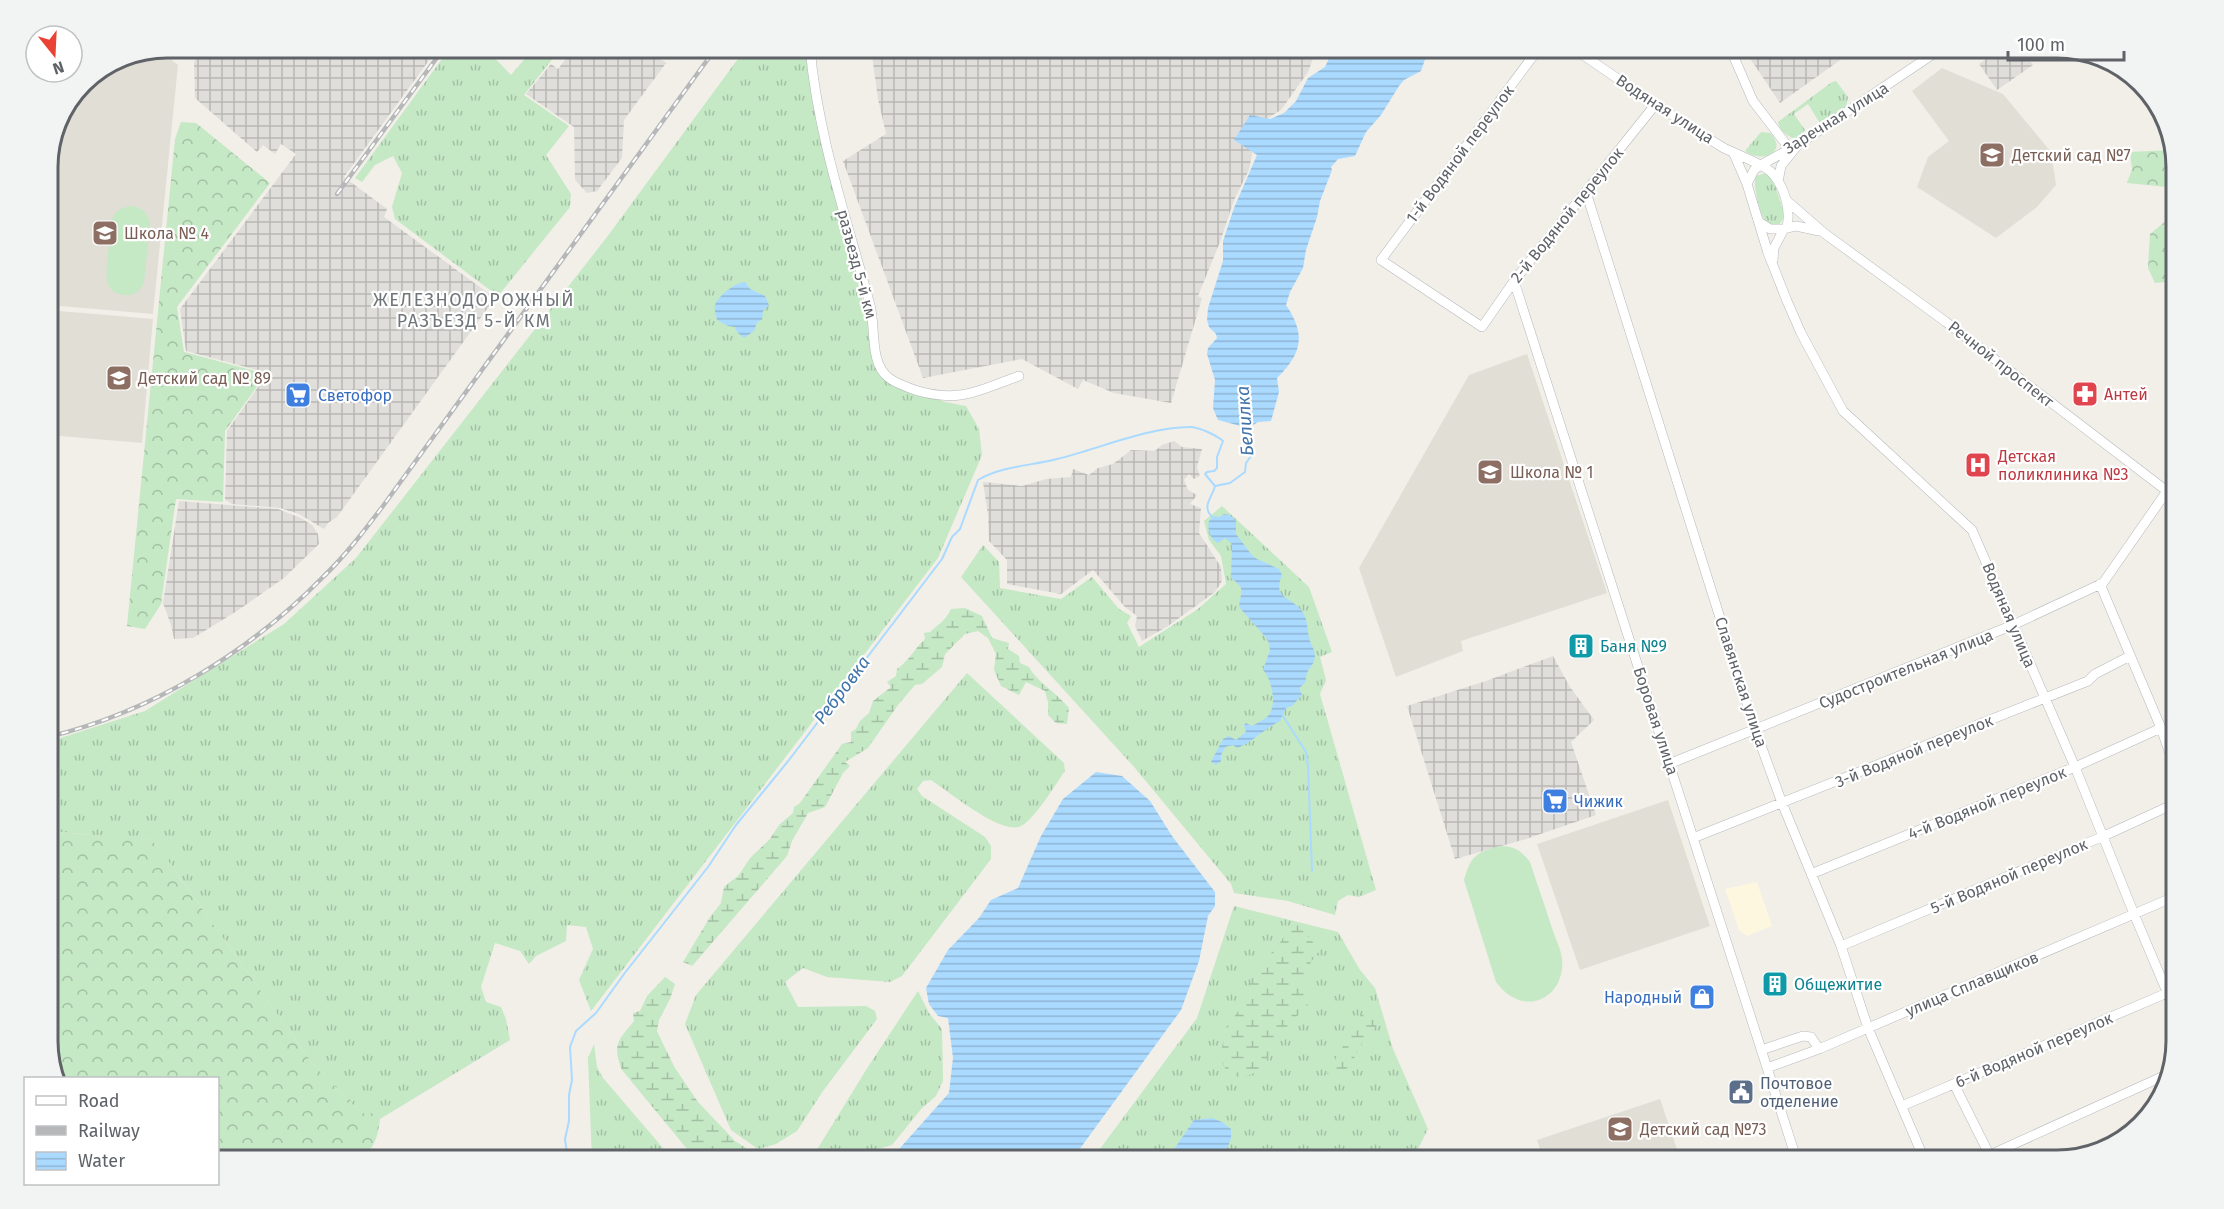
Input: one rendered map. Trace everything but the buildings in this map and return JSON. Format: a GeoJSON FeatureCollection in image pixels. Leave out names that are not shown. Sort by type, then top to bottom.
{"type":"FeatureCollection","features":[{"type":"Feature","properties":{"kind":"street","name":"разъезд 5-й км"},"geometry":{"type":"LineString","coordinates":[[811,58],[833,181],[871,309],[877,360],[882,371],[890,380],[912,389],[955,397],[989,388],[1019,376]]}},
{"type":"Feature","properties":{"kind":"street","name":"1-й Водяной переулок"},"geometry":{"type":"LineString","coordinates":[[1482,327],[1381,260],[1532,58]]}},
{"type":"Feature","properties":{"kind":"street","name":"Водяная улица"},"geometry":{"type":"LineString","coordinates":[[1587,58],[1655,105],[1734,154],[1772,172],[1778,182]]}},
{"type":"Feature","properties":{"kind":"street"},"geometry":{"type":"LineString","coordinates":[[1734,58],[1753,101],[1789,148]]}},
{"type":"Feature","properties":{"kind":"street","name":"Заречная улица"},"geometry":{"type":"LineString","coordinates":[[1760,166],[1799,144],[1927,58]]}},
{"type":"Feature","properties":{"kind":"street","name":"2-й Водяной переулок"},"geometry":{"type":"LineString","coordinates":[[1482,327],[1514,281],[1655,105]]}},
{"type":"Feature","properties":{"kind":"street"},"geometry":{"type":"LineString","coordinates":[[1773,263],[1774,248],[1785,228],[1789,212],[1778,182],[1781,166],[1799,144]]}},
{"type":"Feature","properties":{"kind":"street","name":"Водяная улица"},"geometry":{"type":"LineString","coordinates":[[1734,154],[1747,184],[1768,253],[1801,333],[1843,411],[1972,530],[2075,767],[2166,990]]}},
{"type":"Feature","properties":{"kind":"street"},"geometry":{"type":"LineString","coordinates":[[1747,184],[1754,170],[1760,166]]}},
{"type":"Feature","properties":{"kind":"street","name":"Славянская улица"},"geometry":{"type":"LineString","coordinates":[[1586,192],[1755,729],[1782,803],[1841,946],[1868,1028],[1920,1150]]}},
{"type":"Feature","properties":{"kind":"street","name":"Речной проспект"},"geometry":{"type":"LineString","coordinates":[[1786,200],[1824,233],[1938,316],[2165,491]]}},
{"type":"Feature","properties":{"kind":"street"},"geometry":{"type":"LineString","coordinates":[[1759,222],[1770,229],[1807,227],[1824,233]]}},
{"type":"Feature","properties":{"kind":"street","name":"Боровая улица"},"geometry":{"type":"LineString","coordinates":[[1514,281],[1793,1150]]}},
{"type":"Feature","properties":{"kind":"street","name":"Судостроительная улица"},"geometry":{"type":"LineString","coordinates":[[1670,764],[2013,625],[2103,583],[2165,494]]}},
{"type":"Feature","properties":{"kind":"street"},"geometry":{"type":"LineString","coordinates":[[2100,584],[2166,741]]}},
{"type":"Feature","properties":{"kind":"street","name":"3-й Водяной переулок"},"geometry":{"type":"LineString","coordinates":[[1693,838],[2088,681],[2095,674],[2130,656]]}},
{"type":"Feature","properties":{"kind":"street","name":"4-й Водяной переулок"},"geometry":{"type":"LineString","coordinates":[[1811,874],[2075,767],[2161,728]]}},
{"type":"Feature","properties":{"kind":"street","name":"5-й Водяной переулок"},"geometry":{"type":"LineString","coordinates":[[1841,946],[2104,836],[2166,808]]}},
{"type":"Feature","properties":{"kind":"street","name":"улица Сплавщиков"},"geometry":{"type":"LineString","coordinates":[[1767,1068],[1819,1049],[2166,900]]}},
{"type":"Feature","properties":{"kind":"street","name":"6-й Водяной переулок"},"geometry":{"type":"LineString","coordinates":[[1902,1106],[2166,993]]}},
{"type":"Feature","properties":{"kind":"street"},"geometry":{"type":"LineString","coordinates":[[1761,1050],[1803,1036],[1811,1037],[1819,1049]]}},
{"type":"Feature","properties":{"kind":"street"},"geometry":{"type":"LineString","coordinates":[[2001,1150],[2159,1078]]}},
{"type":"Feature","properties":{"kind":"street"},"geometry":{"type":"LineString","coordinates":[[1954,1084],[1987,1150]]}},
{"type":"Feature","properties":{"kind":"shaded area","name":"Школа № 4"},"geometry":{"type":"Polygon","coordinates":[[[169,58],[178,65],[153,314],[59,306],[59,161],[62,139],[70,119],[90,90],[119,70],[153,59],[169,58]]]}},
{"type":"Feature","properties":{"kind":"shaded area"},"geometry":{"type":"Polygon","coordinates":[[[197,58],[431,58],[344,177],[387,209],[384,217],[495,298],[337,517],[324,529],[299,514],[280,508],[232,504],[225,500],[227,431],[268,373],[186,351],[180,309],[296,154],[281,144],[275,154],[263,145],[257,152],[195,98],[194,62],[197,58]]]}},
{"type":"Feature","properties":{"kind":"shaded area"},"geometry":{"type":"Polygon","coordinates":[[[566,58],[660,58],[666,63],[624,120],[622,158],[597,191],[587,193],[575,180],[574,127],[526,94],[551,64],[558,69],[566,58]]]}},
{"type":"Feature","properties":{"kind":"shaded area"},"geometry":{"type":"Polygon","coordinates":[[[872,58],[1313,58],[1308,72],[1281,110],[1268,118],[1253,149],[1249,170],[1234,200],[1198,296],[1202,298],[1171,403],[1114,393],[1083,380],[1078,389],[1022,359],[923,378],[843,161],[886,134],[872,58]]]}},
{"type":"Feature","properties":{"kind":"shaded area"},"geometry":{"type":"Polygon","coordinates":[[[1750,58],[1843,58],[1780,103],[1750,58]]]}},
{"type":"Feature","properties":{"kind":"shaded area"},"geometry":{"type":"Polygon","coordinates":[[[1988,58],[2028,58],[2033,65],[1997,90],[1979,64],[1988,58]]]}},
{"type":"Feature","properties":{"kind":"shaded area","name":"Детский сад №7"},"geometry":{"type":"Polygon","coordinates":[[[1942,68],[2003,94],[2051,152],[2056,185],[2037,207],[1996,238],[1917,187],[1928,157],[1949,141],[1912,91],[1942,68]]]}},
{"type":"Feature","properties":{"kind":"shaded area","name":"Детский сад № 89"},"geometry":{"type":"Polygon","coordinates":[[[59,311],[153,319],[142,443],[59,436],[59,311]]]}},
{"type":"Feature","properties":{"kind":"shaded area","name":"Школа № 1"},"geometry":{"type":"Polygon","coordinates":[[[1527,354],[1607,593],[1461,641],[1463,651],[1396,677],[1359,568],[1469,375],[1527,354]]]}},
{"type":"Feature","properties":{"kind":"shaded area"},"geometry":{"type":"Polygon","coordinates":[[[1174,441],[1182,447],[1202,449],[1197,467],[1200,476],[1194,479],[1189,474],[1184,480],[1188,490],[1197,495],[1190,504],[1201,508],[1199,533],[1221,567],[1222,581],[1215,592],[1168,626],[1142,641],[1135,626],[1137,616],[1125,607],[1093,570],[1061,594],[1007,584],[1007,560],[989,541],[983,482],[1022,486],[1046,479],[1071,477],[1073,469],[1089,475],[1098,468],[1113,464],[1131,450],[1155,451],[1162,445],[1174,441]]]}},
{"type":"Feature","properties":{"kind":"shaded area"},"geometry":{"type":"Polygon","coordinates":[[[179,501],[278,509],[312,525],[318,534],[319,544],[284,578],[237,611],[193,638],[174,639],[163,603],[179,501]]]}},
{"type":"Feature","properties":{"kind":"shaded area"},"geometry":{"type":"Polygon","coordinates":[[[1553,656],[1570,687],[1594,720],[1571,742],[1596,815],[1526,839],[1455,859],[1407,706],[1486,681],[1553,656]]]}},
{"type":"Feature","properties":{"kind":"shaded area"},"geometry":{"type":"Polygon","coordinates":[[[1668,800],[1710,926],[1580,970],[1537,844],[1668,800]]]}},
{"type":"Feature","properties":{"kind":"shaded area"},"geometry":{"type":"Polygon","coordinates":[[[1757,882],[1772,926],[1747,936],[1739,930],[1725,889],[1757,882]]]}},
{"type":"Feature","properties":{"kind":"shaded area","name":"Детский сад №73"},"geometry":{"type":"Polygon","coordinates":[[[1660,1099],[1677,1150],[1540,1150],[1537,1140],[1660,1099]]]}},
{"type":"Feature","properties":{"kind":"green space"},"geometry":{"type":"Polygon","coordinates":[[[443,58],[495,58],[511,75],[525,58],[553,58],[524,95],[569,126],[546,155],[571,194],[570,207],[498,296],[395,219],[392,207],[402,173],[393,156],[375,165],[362,182],[355,178],[443,58]]]}},
{"type":"Feature","properties":{"kind":"green space"},"geometry":{"type":"Polygon","coordinates":[[[739,58],[809,58],[821,142],[883,379],[945,402],[966,406],[979,429],[982,455],[938,558],[591,1011],[579,980],[593,949],[586,927],[567,925],[566,941],[536,956],[529,964],[520,951],[495,943],[481,987],[486,1002],[501,1007],[510,1040],[380,1119],[374,1114],[365,1114],[358,1110],[312,1063],[156,844],[143,836],[103,836],[59,832],[59,738],[145,711],[284,624],[356,558],[607,237],[739,58]]]}},
{"type":"Feature","properties":{"kind":"green space"},"geometry":{"type":"Polygon","coordinates":[[[1836,81],[1848,97],[1846,108],[1821,125],[1808,104],[1794,114],[1805,130],[1801,137],[1793,138],[1782,130],[1778,122],[1836,81]]]}},
{"type":"Feature","properties":{"kind":"green space"},"geometry":{"type":"Polygon","coordinates":[[[181,122],[196,123],[270,183],[177,307],[184,352],[266,374],[225,431],[223,502],[176,499],[161,604],[145,629],[127,626],[175,139],[181,122]]]}},
{"type":"Feature","properties":{"kind":"green space"},"geometry":{"type":"Polygon","coordinates":[[[1761,132],[1770,133],[1775,140],[1775,150],[1765,156],[1752,155],[1745,151],[1761,132]]]}},
{"type":"Feature","properties":{"kind":"green space"},"geometry":{"type":"Polygon","coordinates":[[[2164,150],[2165,187],[2127,183],[2132,169],[2130,152],[2164,150]]]}},
{"type":"Feature","properties":{"kind":"green space"},"geometry":{"type":"Polygon","coordinates":[[[1766,173],[1772,176],[1785,216],[1779,225],[1765,221],[1757,198],[1756,176],[1766,173]]]}},
{"type":"Feature","properties":{"kind":"green space"},"geometry":{"type":"Polygon","coordinates":[[[132,206],[144,211],[150,222],[144,283],[134,294],[122,295],[111,289],[107,281],[108,251],[112,219],[120,210],[132,206]]]}},
{"type":"Feature","properties":{"kind":"green space"},"geometry":{"type":"Polygon","coordinates":[[[2165,222],[2165,282],[2155,283],[2148,268],[2150,234],[2165,222]]]}},
{"type":"Feature","properties":{"kind":"green space"},"geometry":{"type":"Polygon","coordinates":[[[1222,506],[1309,587],[1332,652],[1320,657],[1326,680],[1320,694],[1376,890],[1359,897],[1348,895],[1338,901],[1335,915],[1288,901],[1234,893],[1231,884],[1135,768],[961,577],[983,545],[999,562],[1000,588],[1061,599],[1092,577],[1119,609],[1131,616],[1127,623],[1139,647],[1198,609],[1226,584],[1221,556],[1209,540],[1204,521],[1222,506]]]}},
{"type":"Feature","properties":{"kind":"green space"},"geometry":{"type":"Polygon","coordinates":[[[965,608],[982,616],[992,638],[1009,643],[1008,649],[1019,656],[1020,663],[1029,667],[1069,708],[1067,724],[1056,723],[1048,715],[1045,691],[1026,682],[1019,695],[1001,686],[994,670],[996,654],[988,638],[978,631],[965,634],[945,654],[942,667],[922,684],[915,685],[868,748],[845,762],[850,766],[843,773],[825,807],[808,813],[792,841],[787,856],[692,966],[683,962],[721,903],[724,887],[739,875],[750,858],[770,839],[779,825],[793,813],[794,807],[800,803],[842,744],[851,742],[851,732],[869,713],[873,701],[891,687],[887,682],[896,676],[897,669],[925,639],[924,633],[930,632],[939,624],[951,609],[965,608]]]}},
{"type":"Feature","properties":{"kind":"green space"},"geometry":{"type":"Polygon","coordinates":[[[967,673],[1064,763],[1065,771],[1032,816],[1021,826],[1012,827],[989,819],[931,780],[923,781],[917,789],[922,796],[985,837],[991,846],[991,859],[902,976],[890,982],[827,977],[803,968],[785,982],[798,1007],[866,1006],[875,1011],[877,1019],[823,1091],[797,1131],[776,1144],[758,1149],[731,1130],[685,1024],[696,995],[967,673]]]}},
{"type":"Feature","properties":{"kind":"green space"},"geometry":{"type":"Polygon","coordinates":[[[59,832],[103,836],[143,836],[156,844],[312,1063],[358,1110],[365,1114],[374,1113],[380,1119],[378,1132],[369,1150],[219,1150],[219,1077],[64,1077],[59,1048],[59,832]]]}},
{"type":"Feature","properties":{"kind":"green space"},"geometry":{"type":"Polygon","coordinates":[[[1499,846],[1517,850],[1530,862],[1561,955],[1561,973],[1556,986],[1548,995],[1535,1001],[1523,1001],[1512,997],[1496,982],[1464,880],[1475,857],[1499,846]]]}},
{"type":"Feature","properties":{"kind":"green space"},"geometry":{"type":"Polygon","coordinates":[[[1234,906],[1338,932],[1360,970],[1375,988],[1393,1049],[1428,1129],[1418,1150],[1099,1150],[1197,1018],[1234,906]]]}},
{"type":"Feature","properties":{"kind":"green space"},"geometry":{"type":"Polygon","coordinates":[[[1297,923],[1319,951],[1311,962],[1304,985],[1313,997],[1279,1036],[1261,1068],[1246,1076],[1234,1077],[1223,1066],[1222,1047],[1228,1025],[1245,1002],[1251,980],[1280,943],[1290,926],[1297,923]]]}},
{"type":"Feature","properties":{"kind":"green space"},"geometry":{"type":"Polygon","coordinates":[[[665,977],[675,984],[659,1020],[657,1031],[675,1068],[698,1102],[735,1141],[749,1150],[688,1150],[622,1070],[617,1054],[618,1043],[634,1021],[633,1013],[640,1011],[647,996],[665,977]]]}},
{"type":"Feature","properties":{"kind":"green space"},"geometry":{"type":"Polygon","coordinates":[[[918,991],[929,1013],[942,1029],[943,1081],[936,1096],[922,1108],[892,1145],[874,1150],[817,1150],[918,991]]]}},
{"type":"Feature","properties":{"kind":"green space"},"geometry":{"type":"Polygon","coordinates":[[[1374,1008],[1376,1026],[1364,1040],[1349,1066],[1341,1072],[1327,1074],[1364,1010],[1374,1008]]]}},
{"type":"Feature","properties":{"kind":"green space"},"geometry":{"type":"Polygon","coordinates":[[[594,1044],[597,1067],[603,1078],[665,1150],[592,1150],[588,1058],[594,1044]]]}},
{"type":"Feature","properties":{"kind":"water"},"geometry":{"type":"Polygon","coordinates":[[[1329,58],[1426,58],[1421,71],[1404,80],[1399,86],[1381,115],[1366,132],[1355,156],[1338,159],[1331,167],[1332,170],[1320,201],[1306,250],[1303,268],[1286,305],[1293,316],[1299,335],[1296,353],[1277,378],[1279,392],[1271,421],[1258,422],[1248,428],[1218,420],[1213,408],[1215,380],[1207,354],[1208,348],[1217,338],[1207,320],[1208,308],[1223,261],[1223,241],[1234,208],[1257,155],[1234,140],[1250,115],[1270,119],[1284,113],[1296,101],[1308,78],[1325,67],[1329,58]]]}},
{"type":"Feature","properties":{"kind":"water"},"geometry":{"type":"Polygon","coordinates":[[[745,282],[750,289],[765,296],[769,305],[763,311],[762,320],[757,322],[754,331],[744,338],[735,327],[717,320],[715,305],[728,290],[745,282]]]}},
{"type":"Feature","properties":{"kind":"water"},"geometry":{"type":"Polygon","coordinates":[[[1224,514],[1230,515],[1236,521],[1236,534],[1255,558],[1279,569],[1282,575],[1279,589],[1304,614],[1315,657],[1305,683],[1299,688],[1302,695],[1292,706],[1286,708],[1280,721],[1237,748],[1233,745],[1225,747],[1221,761],[1216,765],[1211,762],[1223,739],[1229,736],[1236,740],[1246,732],[1244,725],[1246,723],[1252,726],[1266,718],[1271,711],[1273,701],[1270,684],[1263,670],[1270,650],[1268,640],[1239,607],[1241,587],[1231,578],[1232,544],[1225,538],[1218,543],[1213,539],[1209,530],[1209,521],[1214,516],[1219,517],[1224,514]]]}},
{"type":"Feature","properties":{"kind":"water"},"geometry":{"type":"Polygon","coordinates":[[[1096,772],[1122,776],[1150,801],[1172,836],[1215,892],[1215,906],[1208,916],[1199,961],[1181,1010],[1079,1150],[898,1150],[949,1093],[953,1058],[948,1018],[938,1016],[929,1004],[926,988],[948,950],[979,918],[991,900],[1018,888],[1041,836],[1063,799],[1096,772]]]}},
{"type":"Feature","properties":{"kind":"water"},"geometry":{"type":"Polygon","coordinates":[[[1212,1118],[1231,1129],[1227,1150],[1174,1150],[1194,1120],[1212,1118]]]}},
{"type":"Feature","properties":{"kind":"waterway","name":"Белилка"},"geometry":{"type":"LineString","coordinates":[[1214,519],[1207,506],[1215,486],[1230,483],[1245,472],[1246,463],[1251,456],[1247,426]]}},
{"type":"Feature","properties":{"kind":"waterway","name":"Ребровка"},"geometry":{"type":"LineString","coordinates":[[566,1150],[565,1139],[569,1121],[569,1095],[572,1080],[570,1047],[576,1031],[596,1013],[708,867],[736,825],[789,760],[942,559],[952,537],[960,529],[978,480],[1006,469],[1057,459],[1141,434],[1190,427],[1198,428],[1223,441],[1217,457],[1217,468],[1205,474],[1215,486]]}},
{"type":"Feature","properties":{"kind":"waterway","name":"Белилка"},"geometry":{"type":"LineString","coordinates":[[1281,713],[1306,752],[1312,871]]}},
{"type":"Feature","properties":{"kind":"railway"},"geometry":{"type":"LineString","coordinates":[[337,194],[437,58]]}},
{"type":"Feature","properties":{"kind":"railway"},"geometry":{"type":"LineString","coordinates":[[59,734],[125,712],[197,676],[264,630],[332,568],[383,506],[709,58]]}},
{"type":"Feature","properties":{"kind":"place","name":"Детский сад №7"},"geometry":{"type":"Point","coordinates":[1992,155]}},
{"type":"Feature","properties":{"kind":"place","name":"Школа № 4"},"geometry":{"type":"Point","coordinates":[105,233]}},
{"type":"Feature","properties":{"kind":"place","name":"Детский сад № 89"},"geometry":{"type":"Point","coordinates":[119,378]}},
{"type":"Feature","properties":{"kind":"place","name":"Антей"},"geometry":{"type":"Point","coordinates":[2085,394]}},
{"type":"Feature","properties":{"kind":"place","name":"Светофор"},"geometry":{"type":"Point","coordinates":[298,395]}},
{"type":"Feature","properties":{"kind":"place","name":"Детская поликлиника №3"},"geometry":{"type":"Point","coordinates":[1978,465]}},
{"type":"Feature","properties":{"kind":"place","name":"Школа № 1"},"geometry":{"type":"Point","coordinates":[1490,472]}},
{"type":"Feature","properties":{"kind":"place","name":"Баня №9"},"geometry":{"type":"Point","coordinates":[1581,646]}},
{"type":"Feature","properties":{"kind":"place","name":"Чижик"},"geometry":{"type":"Point","coordinates":[1555,801]}},
{"type":"Feature","properties":{"kind":"place","name":"Общежитие"},"geometry":{"type":"Point","coordinates":[1775,984]}},
{"type":"Feature","properties":{"kind":"place","name":"Народный"},"geometry":{"type":"Point","coordinates":[1702,997]}},
{"type":"Feature","properties":{"kind":"place","name":"Почтовое отделение"},"geometry":{"type":"Point","coordinates":[1741,1092]}},
{"type":"Feature","properties":{"kind":"place","name":"Детский сад №73"},"geometry":{"type":"Point","coordinates":[1620,1129]}},
{"type":"Feature","properties":{"kind":"district","name":"ЖЕЛЕЗНОДОРОЖНЫЙ РАЗЪЕЗД 5-Й КМ"},"geometry":{"type":"Point","coordinates":[474,310]}}]}
